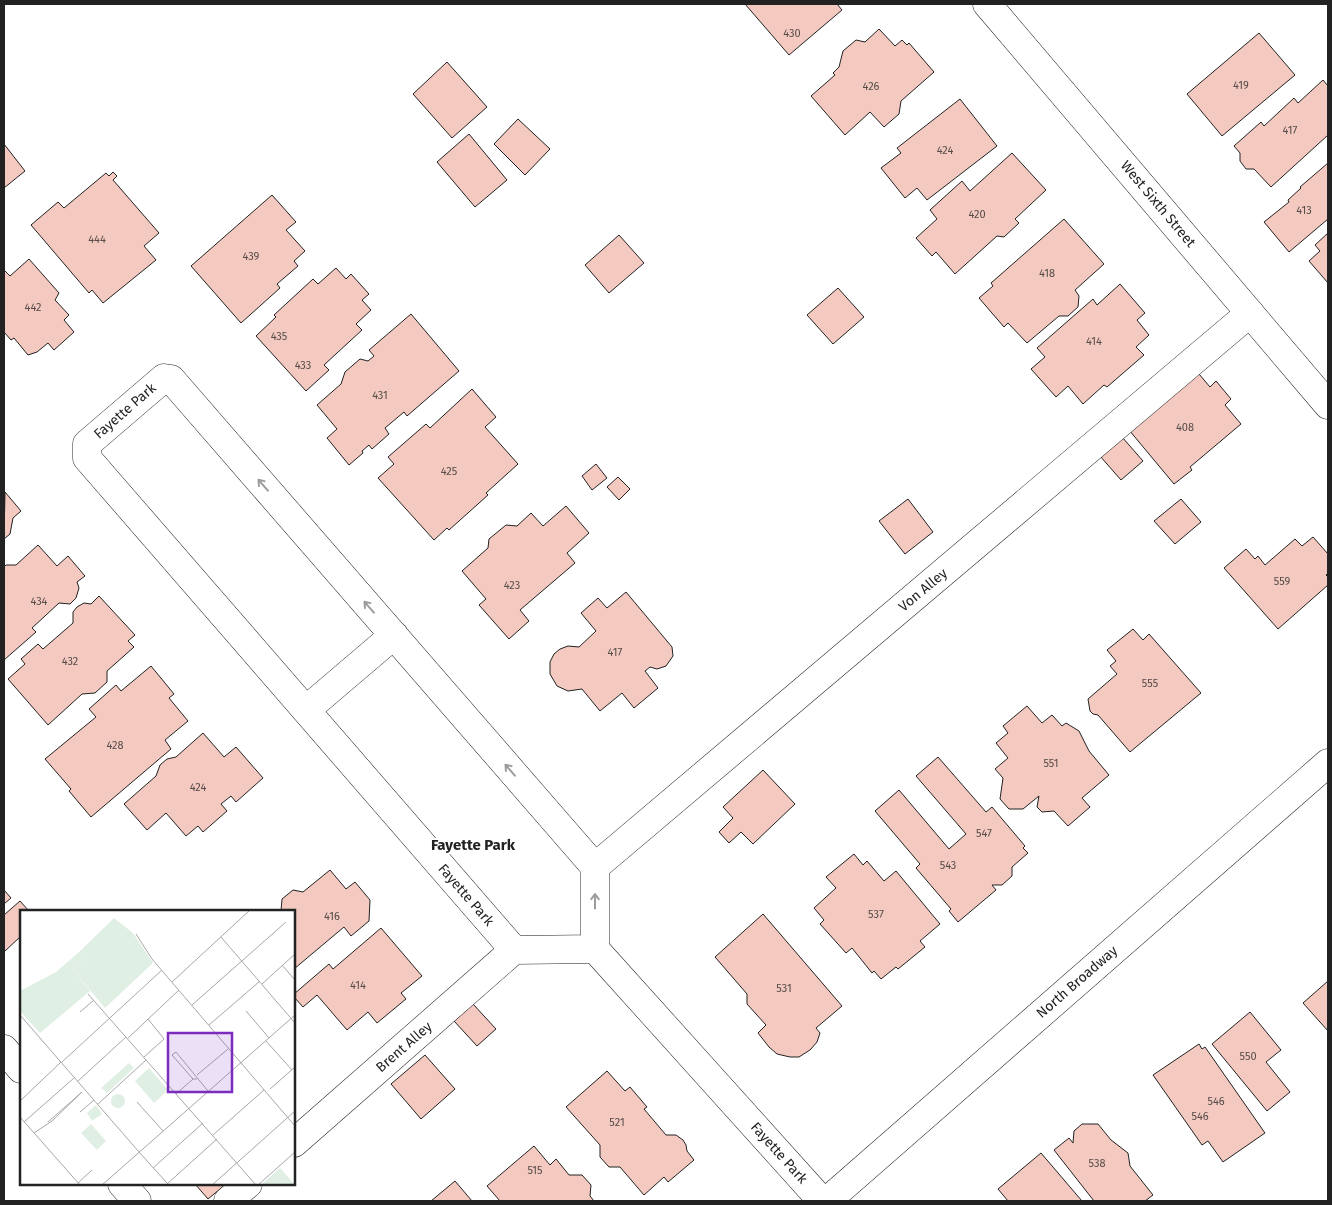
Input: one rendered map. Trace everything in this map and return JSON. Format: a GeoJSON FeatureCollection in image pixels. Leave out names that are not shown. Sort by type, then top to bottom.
{"type":"FeatureCollection","features":[{"type":"Feature","properties":{"kind":"street","name":"West Sixth Street"},"geometry":{"type":"LineString","coordinates":[[987,4],[1328,405]]}},
{"type":"Feature","properties":{"kind":"street","name":"Von Alley"},"geometry":{"type":"LineString","coordinates":[[595,867],[1250,313]]}},
{"type":"Feature","properties":{"kind":"street","name":"Fayette Park"},"geometry":{"type":"LineString","coordinates":[[514,950],[87,458],[87,444],[164,378],[171,379],[595,867]]}},
{"type":"Feature","properties":{"kind":"street"},"geometry":{"type":"LineString","coordinates":[[306,710],[394,635]]}},
{"type":"Feature","properties":{"kind":"street","name":"North Broadway"},"geometry":{"type":"LineString","coordinates":[[826,1201],[1328,763]]}},
{"type":"Feature","properties":{"kind":"street"},"geometry":{"type":"LineString","coordinates":[[514,950],[595,949],[595,867]]}},
{"type":"Feature","properties":{"kind":"street","name":"Fayette Park"},"geometry":{"type":"LineString","coordinates":[[595,949],[822,1201]]}},
{"type":"Feature","properties":{"kind":"street","name":"Brent Alley"},"geometry":{"type":"LineString","coordinates":[[295,1142],[514,950]]}},
{"type":"Feature","properties":{"kind":"street"},"geometry":{"type":"LineString","coordinates":[[4,1049],[20,1068]]}},
{"type":"Feature","properties":{"kind":"street"},"geometry":{"type":"LineString","coordinates":[[123,1185],[137,1201]]}},
{"type":"Feature","properties":{"kind":"street"},"geometry":{"type":"LineString","coordinates":[[228,1201],[247,1185]]}},
{"type":"Feature","properties":{"kind":"building"},"geometry":{"type":"Polygon","coordinates":[[[745,4],[837,4],[842,10],[789,55],[745,4]]]}},
{"type":"Feature","properties":{"kind":"building"},"geometry":{"type":"Polygon","coordinates":[[[879,29],[895,46],[902,40],[907,45],[909,43],[934,72],[901,101],[899,114],[884,127],[870,112],[845,135],[811,96],[835,75],[833,73],[839,67],[843,51],[856,40],[865,42],[879,29]]]}},
{"type":"Feature","properties":{"kind":"building"},"geometry":{"type":"Polygon","coordinates":[[[1259,33],[1295,75],[1222,136],[1187,94],[1259,33]]]}},
{"type":"Feature","properties":{"kind":"building"},"geometry":{"type":"Polygon","coordinates":[[[447,62],[487,107],[452,138],[413,94],[447,62]]]}},
{"type":"Feature","properties":{"kind":"building"},"geometry":{"type":"Polygon","coordinates":[[[1323,80],[1328,86],[1328,135],[1271,187],[1254,169],[1246,169],[1240,161],[1240,153],[1234,146],[1261,122],[1264,126],[1294,98],[1298,103],[1323,80]]]}},
{"type":"Feature","properties":{"kind":"building"},"geometry":{"type":"Polygon","coordinates":[[[960,99],[997,146],[927,200],[917,188],[905,198],[881,168],[901,153],[897,148],[960,99]]]}},
{"type":"Feature","properties":{"kind":"building"},"geometry":{"type":"Polygon","coordinates":[[[518,119],[550,149],[525,175],[494,144],[518,119]]]}},
{"type":"Feature","properties":{"kind":"building"},"geometry":{"type":"Polygon","coordinates":[[[469,134],[507,180],[475,207],[437,162],[469,134]]]}},
{"type":"Feature","properties":{"kind":"building"},"geometry":{"type":"Polygon","coordinates":[[[4,144],[25,171],[4,188],[4,144]]]}},
{"type":"Feature","properties":{"kind":"building"},"geometry":{"type":"Polygon","coordinates":[[[1012,153],[1046,190],[1015,219],[1019,223],[1004,237],[997,236],[955,274],[936,252],[932,256],[916,238],[937,219],[930,210],[962,181],[970,191],[1012,153]]]}},
{"type":"Feature","properties":{"kind":"building"},"geometry":{"type":"Polygon","coordinates":[[[1328,163],[1328,219],[1289,252],[1264,222],[1289,202],[1288,200],[1300,187],[1328,163]]]}},
{"type":"Feature","properties":{"kind":"building"},"geometry":{"type":"Polygon","coordinates":[[[113,172],[117,176],[113,180],[159,233],[144,246],[156,260],[103,303],[92,290],[89,293],[31,225],[58,202],[64,208],[106,173],[109,176],[113,172]]]}},
{"type":"Feature","properties":{"kind":"building"},"geometry":{"type":"Polygon","coordinates":[[[272,195],[296,222],[286,230],[305,251],[294,261],[298,266],[277,284],[280,288],[241,323],[191,266],[272,195]]]}},
{"type":"Feature","properties":{"kind":"building"},"geometry":{"type":"Polygon","coordinates":[[[1064,219],[1104,264],[1075,290],[1079,296],[1078,307],[1068,316],[1059,316],[1027,343],[1008,323],[1004,327],[979,298],[993,286],[991,283],[1064,219]]]}},
{"type":"Feature","properties":{"kind":"building"},"geometry":{"type":"Polygon","coordinates":[[[1328,233],[1328,283],[1309,261],[1320,251],[1315,245],[1328,233]]]}},
{"type":"Feature","properties":{"kind":"building"},"geometry":{"type":"Polygon","coordinates":[[[619,235],[644,263],[609,293],[585,265],[619,235]]]}},
{"type":"Feature","properties":{"kind":"building"},"geometry":{"type":"Polygon","coordinates":[[[29,259],[59,293],[55,300],[69,315],[64,320],[74,332],[54,350],[48,343],[37,352],[28,355],[14,338],[11,340],[4,332],[4,270],[10,276],[29,259]]]}},
{"type":"Feature","properties":{"kind":"building"},"geometry":{"type":"Polygon","coordinates":[[[336,268],[346,279],[351,274],[369,294],[362,300],[371,310],[356,324],[362,330],[324,365],[329,370],[306,391],[256,336],[276,317],[274,315],[313,279],[318,284],[336,268]]]}},
{"type":"Feature","properties":{"kind":"building"},"geometry":{"type":"Polygon","coordinates":[[[1120,284],[1145,313],[1137,320],[1149,335],[1136,347],[1144,355],[1107,387],[1104,385],[1083,404],[1068,386],[1056,397],[1031,369],[1045,357],[1037,348],[1093,299],[1097,305],[1120,284]]]}},
{"type":"Feature","properties":{"kind":"building"},"geometry":{"type":"Polygon","coordinates":[[[838,288],[864,317],[833,344],[807,315],[838,288]]]}},
{"type":"Feature","properties":{"kind":"building"},"geometry":{"type":"Polygon","coordinates":[[[411,314],[459,371],[407,416],[404,412],[385,428],[389,434],[372,449],[369,445],[349,465],[327,438],[337,429],[317,405],[341,384],[345,372],[360,359],[368,361],[374,356],[369,350],[411,314]]]}},
{"type":"Feature","properties":{"kind":"building"},"geometry":{"type":"Polygon","coordinates":[[[1194,368],[1210,387],[1216,381],[1231,399],[1225,405],[1241,424],[1190,467],[1192,470],[1174,484],[1129,430],[1194,368]]]}},
{"type":"Feature","properties":{"kind":"building"},"geometry":{"type":"Polygon","coordinates":[[[472,389],[496,417],[485,427],[518,464],[486,493],[488,495],[449,530],[447,528],[434,540],[378,478],[394,464],[388,457],[426,424],[430,428],[472,389]]]}},
{"type":"Feature","properties":{"kind":"building"},"geometry":{"type":"Polygon","coordinates":[[[1122,437],[1143,461],[1121,480],[1100,456],[1122,437]]]}},
{"type":"Feature","properties":{"kind":"building"},"geometry":{"type":"Polygon","coordinates":[[[596,464],[607,478],[592,490],[582,476],[596,464]]]}},
{"type":"Feature","properties":{"kind":"building"},"geometry":{"type":"Polygon","coordinates":[[[618,477],[630,489],[619,500],[607,487],[618,477]]]}},
{"type":"Feature","properties":{"kind":"building"},"geometry":{"type":"Polygon","coordinates":[[[5,492],[21,511],[13,518],[10,534],[4,539],[5,492]]]}},
{"type":"Feature","properties":{"kind":"building"},"geometry":{"type":"Polygon","coordinates":[[[908,499],[933,532],[905,554],[879,521],[908,499]]]}},
{"type":"Feature","properties":{"kind":"building"},"geometry":{"type":"Polygon","coordinates":[[[1181,499],[1201,522],[1175,544],[1154,521],[1181,499]]]}},
{"type":"Feature","properties":{"kind":"building"},"geometry":{"type":"Polygon","coordinates":[[[566,506],[589,533],[567,553],[575,563],[520,610],[529,621],[509,639],[479,605],[486,599],[462,571],[488,548],[489,539],[506,525],[517,526],[531,513],[543,526],[566,506]]]}},
{"type":"Feature","properties":{"kind":"building"},"geometry":{"type":"Polygon","coordinates":[[[1313,537],[1328,554],[1328,573],[1326,575],[1328,577],[1328,585],[1278,629],[1224,568],[1246,549],[1255,559],[1258,556],[1265,565],[1295,539],[1302,546],[1313,537]]]}},
{"type":"Feature","properties":{"kind":"building"},"geometry":{"type":"Polygon","coordinates":[[[38,545],[57,566],[68,556],[85,576],[77,582],[79,588],[76,598],[70,604],[59,603],[32,628],[36,632],[4,660],[4,567],[6,565],[16,565],[38,545]]]}},
{"type":"Feature","properties":{"kind":"building"},"geometry":{"type":"Polygon","coordinates":[[[626,592],[672,647],[673,656],[666,666],[657,669],[650,667],[645,671],[658,688],[634,708],[622,693],[600,711],[582,689],[568,691],[557,686],[550,674],[550,662],[554,654],[560,649],[568,646],[579,647],[596,631],[581,613],[598,598],[607,608],[626,592]]]}},
{"type":"Feature","properties":{"kind":"building"},"geometry":{"type":"Polygon","coordinates":[[[99,596],[135,635],[128,641],[134,647],[107,671],[107,682],[95,693],[82,694],[48,725],[8,679],[25,664],[21,659],[38,644],[43,649],[73,623],[73,612],[77,607],[84,603],[91,604],[99,596]]]}},
{"type":"Feature","properties":{"kind":"building"},"geometry":{"type":"Polygon","coordinates":[[[1133,629],[1143,640],[1149,634],[1201,693],[1130,752],[1098,715],[1090,711],[1088,699],[1117,674],[1110,666],[1116,661],[1107,650],[1133,629]]]}},
{"type":"Feature","properties":{"kind":"building"},"geometry":{"type":"Polygon","coordinates":[[[151,666],[174,694],[169,698],[188,721],[165,740],[171,749],[91,817],[69,791],[71,789],[45,759],[96,717],[89,709],[116,685],[121,691],[151,666]]]}},
{"type":"Feature","properties":{"kind":"building"},"geometry":{"type":"Polygon","coordinates":[[[1027,706],[1042,723],[1052,715],[1062,726],[1066,723],[1079,731],[1089,751],[1109,775],[1082,798],[1090,807],[1068,826],[1054,811],[1042,812],[1037,807],[1039,796],[1023,809],[1009,809],[1000,799],[1003,778],[995,769],[1008,758],[996,743],[1008,733],[1003,726],[1027,706]]]}},
{"type":"Feature","properties":{"kind":"building"},"geometry":{"type":"Polygon","coordinates":[[[203,733],[224,757],[236,747],[263,778],[236,802],[231,796],[221,804],[227,811],[203,832],[198,826],[186,836],[166,813],[147,830],[124,804],[156,776],[160,765],[167,759],[176,757],[203,733]]]}},
{"type":"Feature","properties":{"kind":"building"},"geometry":{"type":"Polygon","coordinates":[[[938,757],[986,812],[992,807],[1025,846],[1023,848],[1028,853],[1012,867],[1012,876],[1002,885],[992,885],[996,890],[958,922],[949,911],[951,909],[916,868],[920,864],[875,811],[899,790],[949,849],[966,834],[916,776],[938,757]]]}},
{"type":"Feature","properties":{"kind":"building"},"geometry":{"type":"Polygon","coordinates":[[[763,770],[795,804],[753,844],[741,832],[729,843],[719,832],[733,818],[723,807],[763,770]]]}},
{"type":"Feature","properties":{"kind":"building"},"geometry":{"type":"Polygon","coordinates":[[[854,854],[863,865],[867,861],[884,881],[896,871],[940,924],[920,941],[925,947],[898,969],[896,967],[881,979],[874,971],[872,973],[852,948],[846,953],[820,924],[824,920],[814,908],[836,888],[826,877],[854,854]]]}},
{"type":"Feature","properties":{"kind":"building"},"geometry":{"type":"Polygon","coordinates":[[[330,870],[346,889],[355,882],[370,900],[369,921],[351,936],[344,927],[295,968],[295,910],[281,910],[282,899],[293,890],[303,892],[330,870]]]}},
{"type":"Feature","properties":{"kind":"building"},"geometry":{"type":"Polygon","coordinates":[[[4,890],[11,898],[4,904],[4,890]]]}},
{"type":"Feature","properties":{"kind":"building"},"geometry":{"type":"Polygon","coordinates":[[[20,901],[28,910],[20,910],[20,937],[4,952],[4,915],[20,901]]]}},
{"type":"Feature","properties":{"kind":"building"},"geometry":{"type":"Polygon","coordinates":[[[763,914],[842,1006],[816,1028],[820,1033],[817,1042],[810,1050],[799,1057],[777,1054],[769,1047],[758,1033],[766,1025],[747,1004],[747,994],[715,957],[763,914]]]}},
{"type":"Feature","properties":{"kind":"building"},"geometry":{"type":"Polygon","coordinates":[[[381,928],[422,976],[401,993],[406,999],[377,1023],[368,1012],[347,1030],[317,995],[303,1007],[295,998],[295,993],[329,964],[333,969],[381,928]]]}},
{"type":"Feature","properties":{"kind":"building"},"geometry":{"type":"Polygon","coordinates":[[[1328,981],[1328,1031],[1303,1003],[1328,981]]]}},
{"type":"Feature","properties":{"kind":"building"},"geometry":{"type":"Polygon","coordinates":[[[473,1004],[496,1029],[477,1046],[454,1021],[473,1004]]]}},
{"type":"Feature","properties":{"kind":"building"},"geometry":{"type":"Polygon","coordinates":[[[1250,1012],[1281,1050],[1266,1062],[1290,1092],[1267,1111],[1212,1044],[1250,1012]]]}},
{"type":"Feature","properties":{"kind":"building"},"geometry":{"type":"Polygon","coordinates":[[[1199,1044],[1202,1049],[1205,1047],[1265,1133],[1223,1162],[1208,1141],[1202,1145],[1153,1075],[1199,1044]]]}},
{"type":"Feature","properties":{"kind":"building"},"geometry":{"type":"Polygon","coordinates":[[[425,1055],[455,1089],[421,1119],[391,1084],[425,1055]]]}},
{"type":"Feature","properties":{"kind":"building"},"geometry":{"type":"Polygon","coordinates":[[[607,1071],[625,1091],[630,1087],[647,1107],[644,1109],[666,1135],[676,1135],[683,1140],[687,1151],[694,1160],[668,1182],[664,1177],[644,1195],[620,1167],[609,1167],[600,1157],[600,1145],[566,1107],[607,1071]]]}},
{"type":"Feature","properties":{"kind":"building"},"geometry":{"type":"Polygon","coordinates":[[[1082,1124],[1098,1124],[1111,1140],[1128,1153],[1130,1166],[1153,1195],[1145,1201],[1094,1201],[1054,1150],[1069,1138],[1073,1143],[1074,1131],[1082,1124]]]}},
{"type":"Feature","properties":{"kind":"building"},"geometry":{"type":"Polygon","coordinates":[[[534,1146],[550,1165],[556,1159],[569,1175],[582,1175],[591,1185],[590,1196],[594,1201],[500,1201],[487,1186],[534,1146]]]}},
{"type":"Feature","properties":{"kind":"building"},"geometry":{"type":"Polygon","coordinates":[[[1041,1153],[1082,1201],[1008,1201],[998,1189],[1041,1153]]]}},
{"type":"Feature","properties":{"kind":"building"},"geometry":{"type":"Polygon","coordinates":[[[455,1181],[472,1201],[431,1201],[455,1181]]]}},
{"type":"Feature","properties":{"kind":"building"},"geometry":{"type":"Polygon","coordinates":[[[196,1185],[225,1185],[208,1199],[196,1185]]]}},
{"type":"Feature","properties":{"kind":"district","name":"Fayette Park"},"geometry":{"type":"Point","coordinates":[473,845]}}]}
